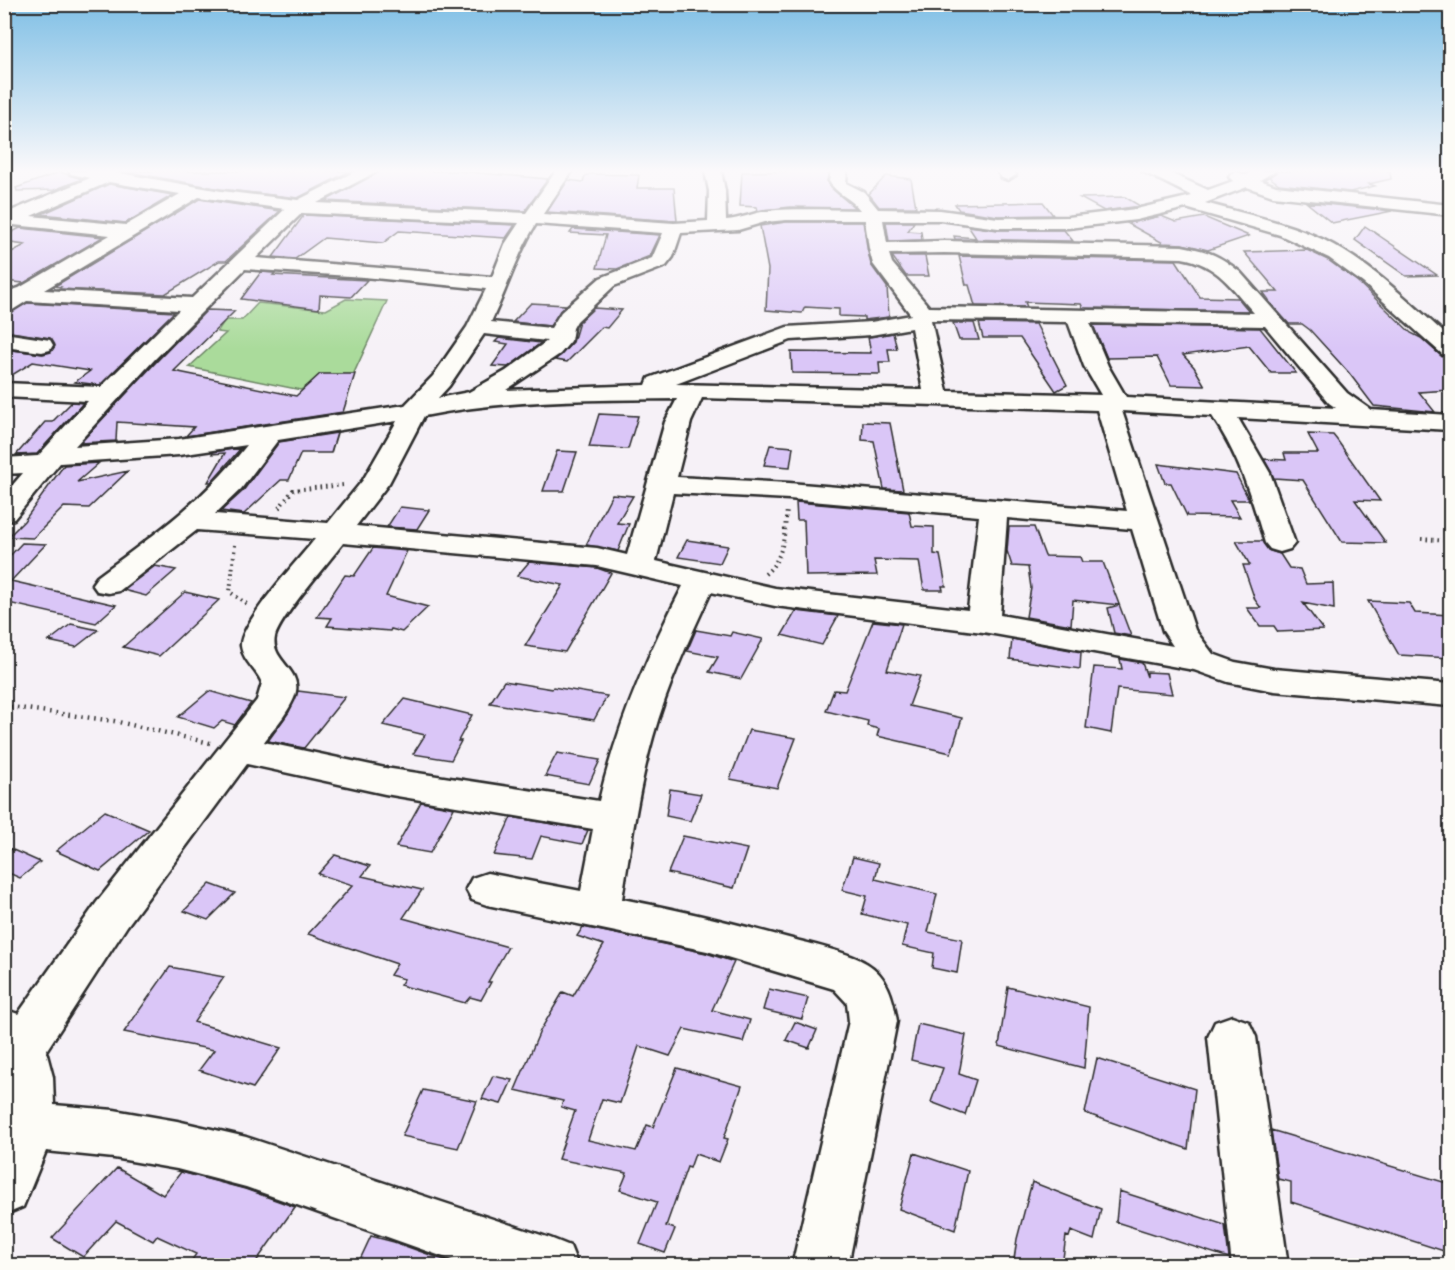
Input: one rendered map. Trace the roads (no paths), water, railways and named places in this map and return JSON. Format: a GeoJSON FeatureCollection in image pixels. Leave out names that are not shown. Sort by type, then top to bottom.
{"type":"FeatureCollection","features":[{"type":"Feature","properties":{"kind":"street"},"geometry":{"type":"LineString","coordinates":[[124,230],[132,231]]}},
{"type":"Feature","properties":{"kind":"street"},"geometry":{"type":"LineString","coordinates":[[4,513],[48,460],[108,395],[196,304],[241,263],[272,230]]}},
{"type":"Feature","properties":{"kind":"street"},"geometry":{"type":"LineString","coordinates":[[4,1189],[30,1126],[28,1077],[13,1038],[112,914],[270,708],[279,692],[278,677],[262,657],[258,646],[259,636],[271,615],[375,483],[408,425],[413,411],[441,381],[478,327],[499,284],[514,244],[523,230]]}},
{"type":"Feature","properties":{"kind":"street"},"geometry":{"type":"LineString","coordinates":[[471,399],[528,367],[556,345],[569,317],[606,282],[659,262],[673,230]]}},
{"type":"Feature","properties":{"kind":"street"},"geometry":{"type":"LineString","coordinates":[[875,230],[882,264],[922,316],[936,398]]}},
{"type":"Feature","properties":{"kind":"street"},"geometry":{"type":"LineString","coordinates":[[1059,230],[1076,249]]}},
{"type":"Feature","properties":{"kind":"street"},"geometry":{"type":"LineString","coordinates":[[1280,230],[1317,244],[1349,263],[1450,349]]}},
{"type":"Feature","properties":{"kind":"street"},"geometry":{"type":"LineString","coordinates":[[4,308],[14,293],[132,231]]}},
{"type":"Feature","properties":{"kind":"street"},"geometry":{"type":"LineString","coordinates":[[878,249],[944,246],[1161,251],[1200,255],[1222,267],[1247,291],[1329,406]]}},
{"type":"Feature","properties":{"kind":"street"},"geometry":{"type":"LineString","coordinates":[[241,263],[364,271],[499,284]]}},
{"type":"Feature","properties":{"kind":"street"},"geometry":{"type":"LineString","coordinates":[[14,293],[90,300],[196,304]]}},
{"type":"Feature","properties":{"kind":"street"},"geometry":{"type":"LineString","coordinates":[[633,392],[787,334],[806,331],[883,328],[903,325],[922,316],[1269,320]]}},
{"type":"Feature","properties":{"kind":"street"},"geometry":{"type":"LineString","coordinates":[[1077,317],[1112,403],[1154,556],[1179,631],[1201,661]]}},
{"type":"Feature","properties":{"kind":"street"},"geometry":{"type":"LineString","coordinates":[[478,327],[561,336]]}},
{"type":"Feature","properties":{"kind":"street"},"geometry":{"type":"LineString","coordinates":[[4,339],[42,345]]}},
{"type":"Feature","properties":{"kind":"street"},"geometry":{"type":"LineString","coordinates":[[4,390],[108,395]]}},
{"type":"Feature","properties":{"kind":"street"},"geometry":{"type":"LineString","coordinates":[[639,566],[678,422],[693,391]]}},
{"type":"Feature","properties":{"kind":"street"},"geometry":{"type":"LineString","coordinates":[[4,466],[268,435],[471,399],[633,392],[693,391],[1112,403],[1220,410],[1329,406],[1366,418],[1450,422]]}},
{"type":"Feature","properties":{"kind":"street"},"geometry":{"type":"LineString","coordinates":[[1220,410],[1248,452],[1263,485],[1280,543]]}},
{"type":"Feature","properties":{"kind":"street"},"geometry":{"type":"LineString","coordinates":[[108,584],[191,521],[231,483],[268,435]]}},
{"type":"Feature","properties":{"kind":"street"},"geometry":{"type":"LineString","coordinates":[[660,484],[789,491],[1145,520]]}},
{"type":"Feature","properties":{"kind":"street"},"geometry":{"type":"LineString","coordinates":[[983,622],[994,507]]}},
{"type":"Feature","properties":{"kind":"street"},"geometry":{"type":"LineString","coordinates":[[191,521],[337,532],[393,540],[597,557],[814,603],[983,622],[1201,661],[1228,671],[1274,680],[1450,695]]}},
{"type":"Feature","properties":{"kind":"street"},"geometry":{"type":"LineString","coordinates":[[599,910],[635,736],[674,635],[713,582]]}},
{"type":"Feature","properties":{"kind":"street"},"geometry":{"type":"LineString","coordinates":[[238,749],[385,781],[616,819]]}},
{"type":"Feature","properties":{"kind":"street"},"geometry":{"type":"LineString","coordinates":[[487,888],[707,933],[850,976],[869,995],[873,1021],[820,1266]]}},
{"type":"Feature","properties":{"kind":"street"},"geometry":{"type":"LineString","coordinates":[[1232,1037],[1260,1266]]}},
{"type":"Feature","properties":{"kind":"street"},"geometry":{"type":"LineString","coordinates":[[30,1126],[114,1134],[177,1145],[246,1162],[550,1266]]}}]}
